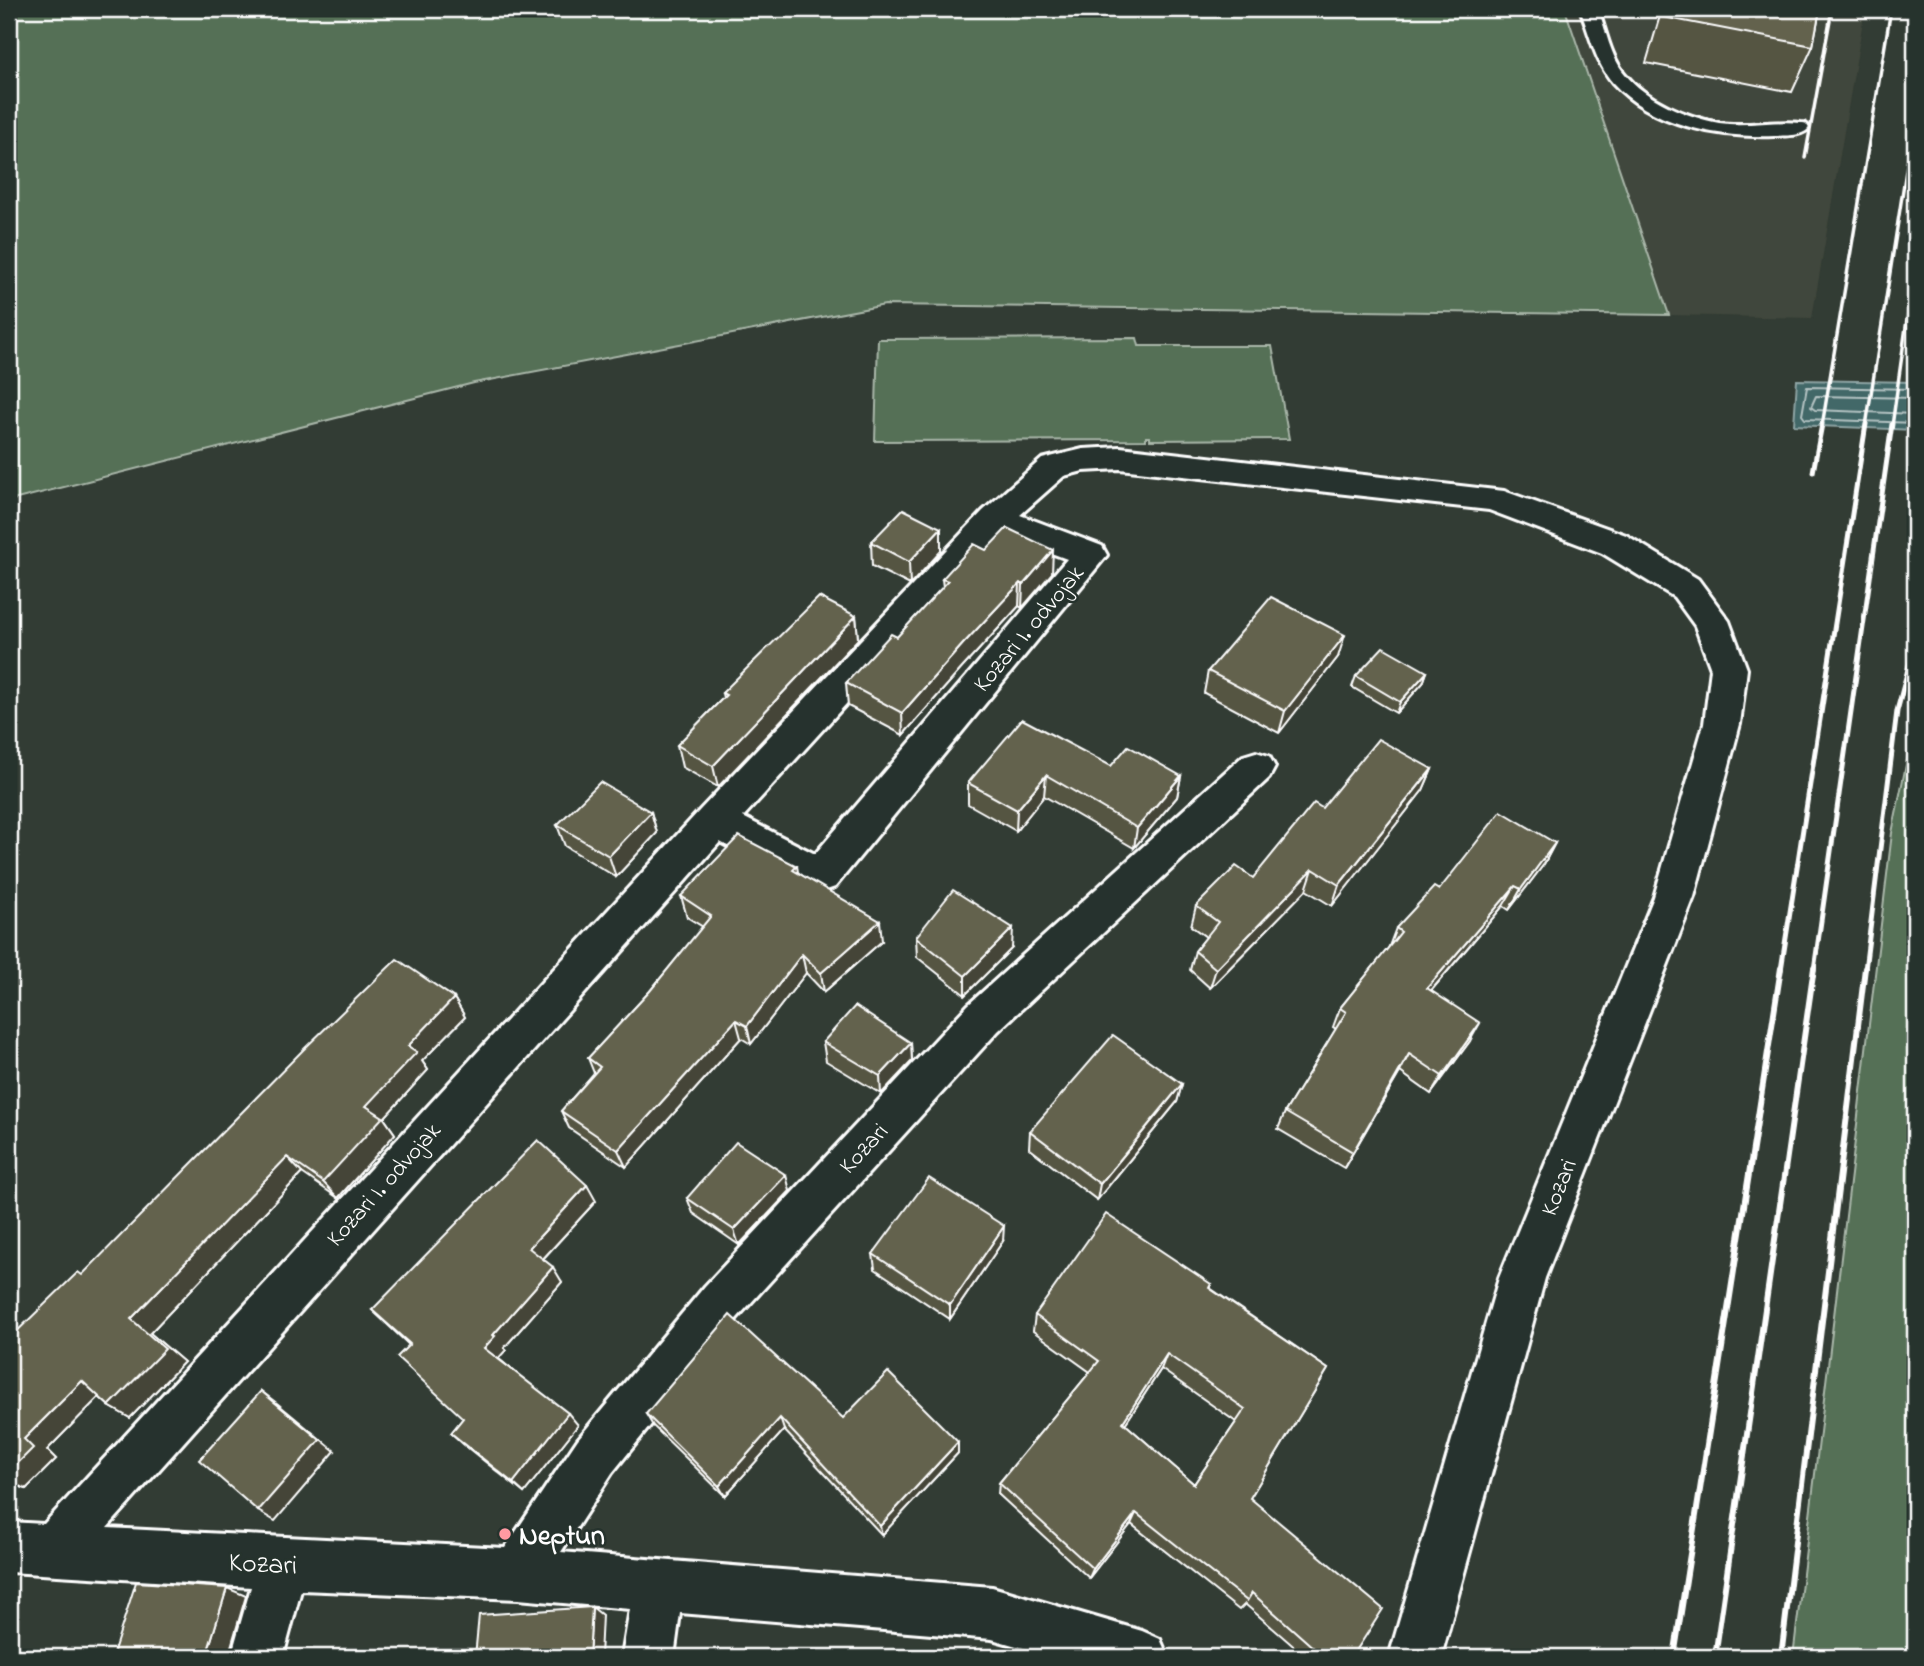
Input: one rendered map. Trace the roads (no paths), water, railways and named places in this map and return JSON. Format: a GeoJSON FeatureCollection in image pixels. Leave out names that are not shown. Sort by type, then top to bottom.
{"type":"FeatureCollection","features":[{"type":"Feature","properties":{"kind":"street","name":"Kozari"},"geometry":{"type":"LineString","coordinates":[[995,519],[1033,482],[1053,467],[1083,460],[1120,458],[1492,499],[1614,544],[1686,588],[1711,621],[1729,669],[1722,724],[1674,897],[1522,1278],[1415,1657]]}},
{"type":"Feature","properties":{"kind":"street","name":"Kozari I. odvojak"},"geometry":{"type":"LineString","coordinates":[[31,1548],[367,1201],[714,821],[995,519],[1090,555],[821,875],[714,821]]}},
{"type":"Feature","properties":{"kind":"street","name":"Kozari"},"geometry":{"type":"LineString","coordinates":[[518,1574],[595,1456],[721,1302],[983,1018],[1256,767]]}},
{"type":"Feature","properties":{"kind":"street","name":"Kozari"},"geometry":{"type":"LineString","coordinates":[[31,1548],[283,1564],[518,1574],[992,1612],[1142,1657]]}},
{"type":"Feature","properties":{"kind":"street"},"geometry":{"type":"LineString","coordinates":[[257,1657],[283,1564]]}},
{"type":"Feature","properties":{"kind":"street"},"geometry":{"type":"LineString","coordinates":[[648,1657],[659,1586]]}},
{"type":"Feature","properties":{"kind":"lane"},"geometry":{"type":"LineString","coordinates":[[1589,9],[1613,71],[1635,94],[1675,118],[1706,128],[1738,132],[1800,128]]}},
{"type":"Feature","properties":{"kind":"water"},"geometry":{"type":"Polygon","coordinates":[[[1797,380],[1915,382],[1915,430],[1794,425],[1797,380]]]}},
{"type":"Feature","properties":{"kind":"railway"},"geometry":{"type":"LineString","coordinates":[[1805,158],[1832,9]]}},
{"type":"Feature","properties":{"kind":"railway"},"geometry":{"type":"LineString","coordinates":[[1822,426],[1891,9]]}},
{"type":"Feature","properties":{"kind":"railway"},"geometry":{"type":"LineString","coordinates":[[1866,426],[1915,113]]}},
{"type":"Feature","properties":{"kind":"railway"},"geometry":{"type":"LineString","coordinates":[[1892,426],[1915,263]]}},
{"type":"Feature","properties":{"kind":"railway"},"geometry":{"type":"LineString","coordinates":[[1813,472],[1822,424]]}},
{"type":"Feature","properties":{"kind":"railway"},"geometry":{"type":"LineString","coordinates":[[1781,970],[1866,424]]}},
{"type":"Feature","properties":{"kind":"railway"},"geometry":{"type":"LineString","coordinates":[[1814,970],[1892,424]]}},
{"type":"Feature","properties":{"kind":"railway"},"geometry":{"type":"LineString","coordinates":[[1865,970],[1897,711],[1915,643]]}},
{"type":"Feature","properties":{"kind":"railway"},"geometry":{"type":"LineString","coordinates":[[1674,1657],[1781,968]]}},
{"type":"Feature","properties":{"kind":"railway"},"geometry":{"type":"LineString","coordinates":[[1715,1657],[1814,968]]}},
{"type":"Feature","properties":{"kind":"railway"},"geometry":{"type":"LineString","coordinates":[[1781,1657],[1865,968]]}},
{"type":"Feature","properties":{"kind":"place","name":"Neptun"},"geometry":{"type":"Point","coordinates":[505,1534]}}]}
